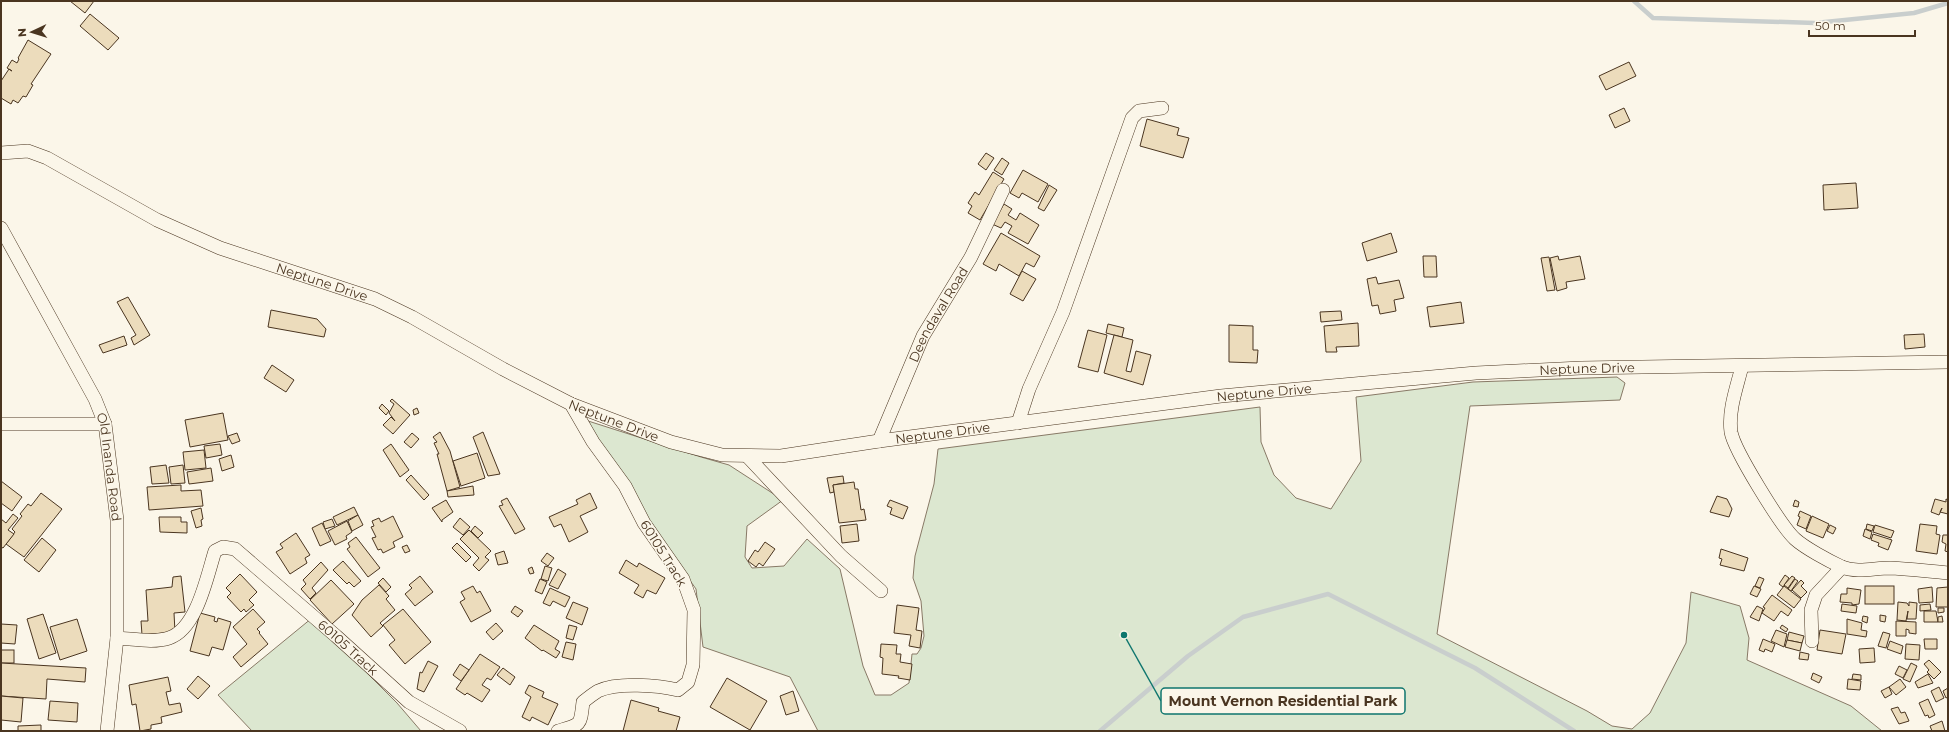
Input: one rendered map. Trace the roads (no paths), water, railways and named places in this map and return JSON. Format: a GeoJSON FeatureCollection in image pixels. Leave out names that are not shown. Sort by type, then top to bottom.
{"type":"FeatureCollection","features":[{"type":"Feature","properties":{"kind":"street"},"geometry":{"type":"LineString","coordinates":[[1018,423],[1029,389],[1063,312],[1132,118],[1139,111],[1162,108]]}},
{"type":"Feature","properties":{"kind":"street","name":"Neptune Drive"},"geometry":{"type":"LineString","coordinates":[[1,153],[28,152],[47,158],[157,220],[213,245],[285,271],[375,299],[412,317],[503,369],[571,404],[671,442],[722,455],[748,457],[781,456],[879,441],[1221,396],[1430,377],[1581,368],[1948,362]]}},
{"type":"Feature","properties":{"kind":"street","name":"Deendaval Road"},"geometry":{"type":"LineString","coordinates":[[879,441],[923,336],[971,257],[1003,190]]}},
{"type":"Feature","properties":{"kind":"street","name":"Old Inanda Road"},"geometry":{"type":"LineString","coordinates":[[1,228],[95,399],[105,424],[117,520],[117,638],[107,731]]}},
{"type":"Feature","properties":{"kind":"street"},"geometry":{"type":"LineString","coordinates":[[1742,366],[1730,413],[1731,433],[1738,450],[1782,524],[1795,538],[1842,567],[1857,570],[1890,568],[1948,573]]}},
{"type":"Feature","properties":{"kind":"street","name":"60105 Track"},"geometry":{"type":"LineString","coordinates":[[558,731],[577,725],[582,720],[583,702],[599,691],[618,686],[668,687],[678,690],[685,686],[688,682],[693,665],[694,640],[694,610],[683,579],[644,523],[625,486],[592,442],[571,404]]}},
{"type":"Feature","properties":{"kind":"street"},"geometry":{"type":"LineString","coordinates":[[1,424],[105,424]]}},
{"type":"Feature","properties":{"kind":"street"},"geometry":{"type":"LineString","coordinates":[[748,457],[841,556],[881,591]]}},
{"type":"Feature","properties":{"kind":"street","name":"60105 Track"},"geometry":{"type":"LineString","coordinates":[[117,638],[151,640],[169,638],[180,633],[192,618],[214,551],[223,547],[235,549],[243,554],[409,702],[460,731]]}},
{"type":"Feature","properties":{"kind":"street"},"geometry":{"type":"LineString","coordinates":[[1812,641],[1811,610],[1816,594],[1842,567]]}},
{"type":"Feature","properties":{"kind":"waterway"},"geometry":{"type":"LineString","coordinates":[[1634,1],[1653,18],[1815,23],[1914,13],[1948,3]]}},
{"type":"Feature","properties":{"kind":"waterway"},"geometry":{"type":"LineString","coordinates":[[1100,731],[1188,656],[1243,617],[1328,594],[1475,668],[1574,731]]}},
{"type":"Feature","properties":{"kind":"place","name":"Mount Vernon Residential Park"},"geometry":{"type":"Point","coordinates":[1124,635]}}]}
